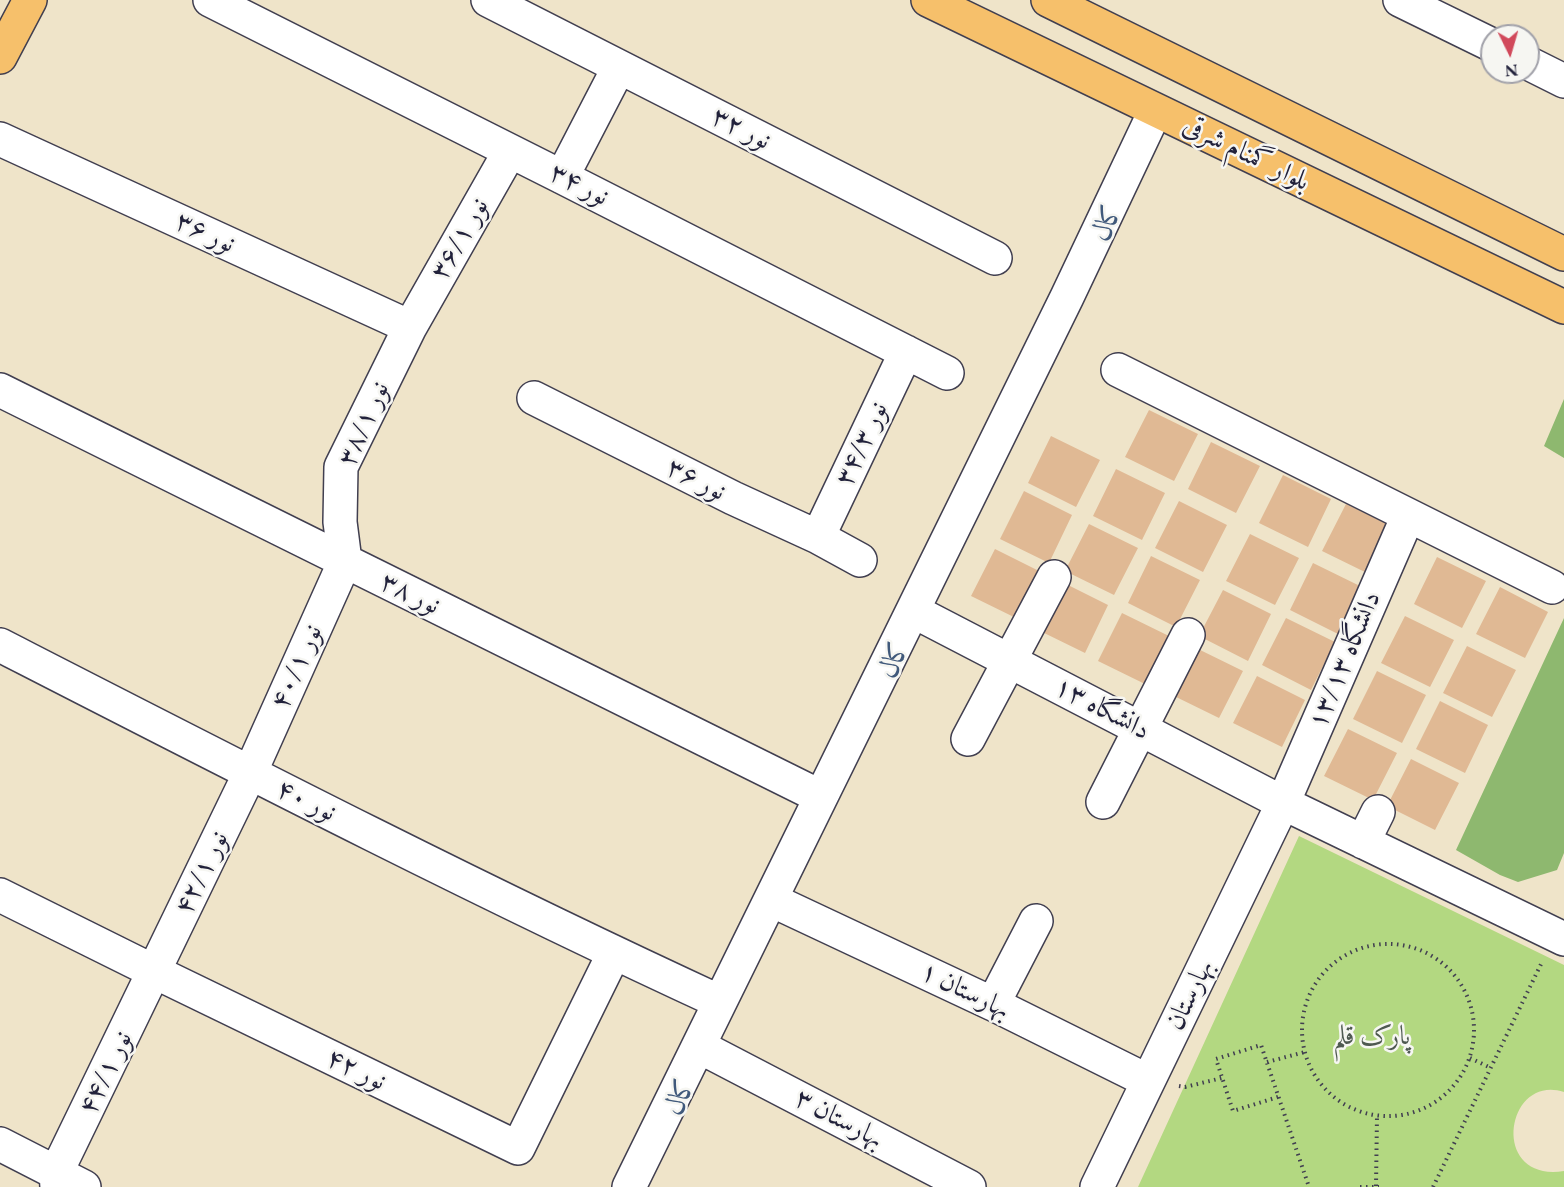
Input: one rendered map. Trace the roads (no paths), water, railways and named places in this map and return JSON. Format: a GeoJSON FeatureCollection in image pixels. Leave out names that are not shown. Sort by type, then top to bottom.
{"type":"FeatureCollection","features":[{"type":"Feature","properties":{"kind":"main road"},"geometry":{"type":"LineString","coordinates":[[0,57],[30,0]]}},
{"type":"Feature","properties":{"kind":"main road","name":"بلوار گمنام شرقی"},"geometry":{"type":"LineString","coordinates":[[928,0],[1158,124],[1564,307]]}},
{"type":"Feature","properties":{"kind":"main road","name":"بلوار گمنام شرقی"},"geometry":{"type":"LineString","coordinates":[[1048,0],[1564,254]]}},
{"type":"Feature","properties":{"kind":"main road"},"geometry":{"type":"LineString","coordinates":[[1158,124],[1188,69]]}},
{"type":"Feature","properties":{"kind":"street","name":"نور ۳۴"},"geometry":{"type":"LineString","coordinates":[[210,0],[947,373]]}},
{"type":"Feature","properties":{"kind":"street","name":"نور ۳۲"},"geometry":{"type":"LineString","coordinates":[[488,0],[995,258]]}},
{"type":"Feature","properties":{"kind":"street"},"geometry":{"type":"LineString","coordinates":[[1400,0],[1480,39]]}},
{"type":"Feature","properties":{"kind":"street"},"geometry":{"type":"LineString","coordinates":[[562,177],[619,67]]}},
{"type":"Feature","properties":{"kind":"street"},"geometry":{"type":"LineString","coordinates":[[1540,69],[1564,81]]}},
{"type":"Feature","properties":{"kind":"street"},"geometry":{"type":"LineString","coordinates":[[642,1187],[1158,124]]}},
{"type":"Feature","properties":{"kind":"street"},"geometry":{"type":"LineString","coordinates":[[629,1187],[1062,308],[1158,124]]}},
{"type":"Feature","properties":{"kind":"street","name":"نور ۳۶"},"geometry":{"type":"LineString","coordinates":[[0,139],[410,327]]}},
{"type":"Feature","properties":{"kind":"street","name":"نور ۳۶/۱"},"geometry":{"type":"LineString","coordinates":[[410,327],[510,151]]}},
{"type":"Feature","properties":{"kind":"street","name":"نور ۳۸/۱"},"geometry":{"type":"LineString","coordinates":[[345,561],[340,522],[341,467],[410,327]]}},
{"type":"Feature","properties":{"kind":"street","name":"نور ۳۴/۳"},"geometry":{"type":"LineString","coordinates":[[818,537],[906,352]]}},
{"type":"Feature","properties":{"kind":"street"},"geometry":{"type":"LineString","coordinates":[[1118,370],[1552,587]]}},
{"type":"Feature","properties":{"kind":"street","name":"نور ۳۸"},"geometry":{"type":"LineString","coordinates":[[0,390],[821,797]]}},
{"type":"Feature","properties":{"kind":"street","name":"نور ۳۶"},"geometry":{"type":"LineString","coordinates":[[534,398],[734,498],[818,537],[860,560]]}},
{"type":"Feature","properties":{"kind":"street","name":"دانشگاه ۱۳/۱۳"},"geometry":{"type":"LineString","coordinates":[[1283,803],[1408,516]]}},
{"type":"Feature","properties":{"kind":"street","name":"نور ۴۰/۱"},"geometry":{"type":"LineString","coordinates":[[250,773],[345,561]]}},
{"type":"Feature","properties":{"kind":"street"},"geometry":{"type":"LineString","coordinates":[[968,739],[1054,577]]}},
{"type":"Feature","properties":{"kind":"street","name":"دانشگاه ۱۳"},"geometry":{"type":"LineString","coordinates":[[921,615],[1283,803],[1363,842],[1560,927]]}},
{"type":"Feature","properties":{"kind":"street"},"geometry":{"type":"LineString","coordinates":[[1103,802],[1188,634]]}},
{"type":"Feature","properties":{"kind":"street","name":"نور ۴۰"},"geometry":{"type":"LineString","coordinates":[[0,645],[250,773],[614,953],[720,1002]]}},
{"type":"Feature","properties":{"kind":"street","name":"نور ۴۲/۱"},"geometry":{"type":"LineString","coordinates":[[155,972],[250,773]]}},
{"type":"Feature","properties":{"kind":"street","name":"بهارستان"},"geometry":{"type":"LineString","coordinates":[[1097,1187],[1283,803]]}},
{"type":"Feature","properties":{"kind":"street"},"geometry":{"type":"LineString","coordinates":[[1363,842],[1378,812]]}},
{"type":"Feature","properties":{"kind":"street","name":"نور ۴۲"},"geometry":{"type":"LineString","coordinates":[[0,895],[518,1148],[614,953]]}},
{"type":"Feature","properties":{"kind":"street","name":"بهارستان ۱"},"geometry":{"type":"LineString","coordinates":[[780,904],[993,1004],[1148,1082]]}},
{"type":"Feature","properties":{"kind":"street"},"geometry":{"type":"LineString","coordinates":[[993,1004],[1036,921]]}},
{"type":"Feature","properties":{"kind":"street","name":"نور ۴۴/۱"},"geometry":{"type":"LineString","coordinates":[[66,1182],[155,972]]}},
{"type":"Feature","properties":{"kind":"street","name":"بهارستان ۳"},"geometry":{"type":"LineString","coordinates":[[708,1051],[969,1187]]}},
{"type":"Feature","properties":{"kind":"street"},"geometry":{"type":"LineString","coordinates":[[0,1144],[66,1182]]}},
{"type":"Feature","properties":{"kind":"water label","name":"کال"},"geometry":{"type":"Point","coordinates":[1108,222]}},
{"type":"Feature","properties":{"kind":"water label","name":"کال"},"geometry":{"type":"Point","coordinates":[895,659]}},
{"type":"Feature","properties":{"kind":"water label","name":"کال"},"geometry":{"type":"Point","coordinates":[681,1096]}},
{"type":"Feature","properties":{"kind":"park label","name":"پارک قلم"},"geometry":{"type":"Point","coordinates":[1372,1037]}}]}
